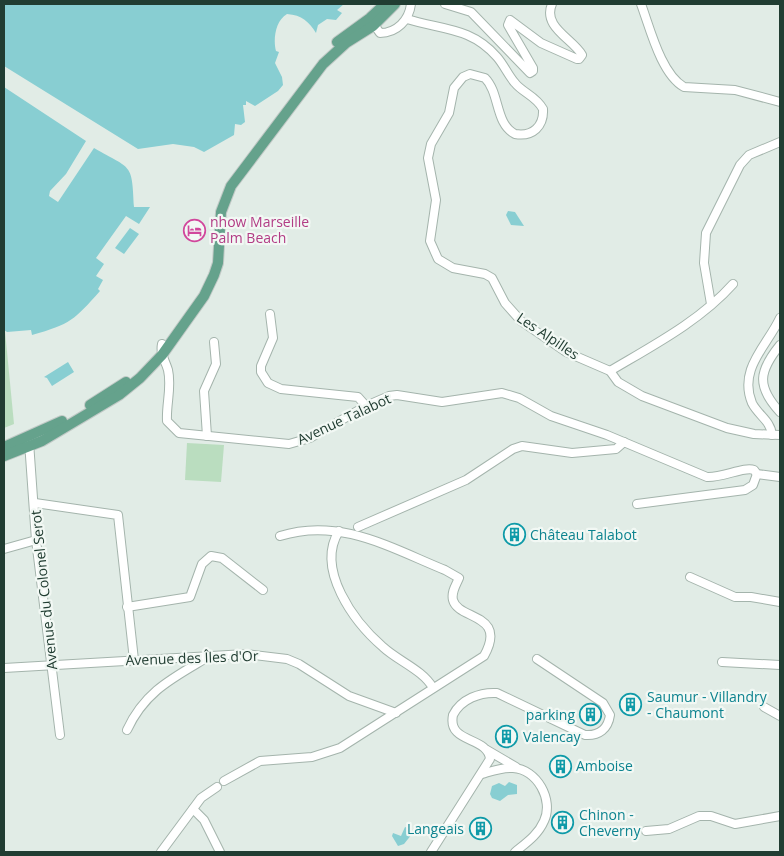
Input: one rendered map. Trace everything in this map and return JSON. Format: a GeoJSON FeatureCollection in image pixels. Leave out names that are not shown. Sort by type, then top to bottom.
{"type":"FeatureCollection","features":[{"type":"Feature","properties":{"kind":"main road"},"geometry":{"type":"LineString","coordinates":[[4,456],[119,395],[140,378],[162,355],[204,296],[214,275],[218,263],[221,212],[231,186],[323,64],[370,21],[385,4]]}},
{"type":"Feature","properties":{"kind":"main road"},"geometry":{"type":"LineString","coordinates":[[4,446],[29,442],[120,386],[135,374],[162,344],[198,293],[208,274],[212,262],[216,212],[226,183],[318,60],[395,4]]}},
{"type":"Feature","properties":{"kind":"street"},"geometry":{"type":"LineString","coordinates":[[370,21],[380,33],[386,33],[402,25],[407,19],[411,4]]}},
{"type":"Feature","properties":{"kind":"street"},"geometry":{"type":"LineString","coordinates":[[445,4],[471,12],[530,73],[534,71],[533,68],[508,25],[510,20],[541,43],[577,59],[580,59],[582,56],[554,27],[550,13],[552,4]]}},
{"type":"Feature","properties":{"kind":"street"},"geometry":{"type":"LineString","coordinates":[[641,4],[659,52],[677,83],[684,87],[735,90],[780,102]]}},
{"type":"Feature","properties":{"kind":"street","name":"Les Alpilles"},"geometry":{"type":"LineString","coordinates":[[407,19],[462,32],[475,38],[499,59],[515,83],[534,97],[543,109],[541,124],[536,130],[530,134],[515,134],[505,125],[493,89],[485,78],[470,74],[458,82],[454,88],[449,113],[432,144],[428,158],[436,200],[430,240],[433,252],[445,264],[486,274],[492,278],[505,302],[521,321],[566,352],[610,371],[618,382],[642,396],[727,428],[776,435]]}},
{"type":"Feature","properties":{"kind":"street"},"geometry":{"type":"LineString","coordinates":[[711,304],[704,263],[706,233],[740,165],[749,155],[780,142]]}},
{"type":"Feature","properties":{"kind":"street"},"geometry":{"type":"LineString","coordinates":[[610,371],[661,340],[721,297],[733,284]]}},
{"type":"Feature","properties":{"kind":"street"},"geometry":{"type":"LineString","coordinates":[[270,314],[273,338],[261,366],[261,372],[268,383],[281,389],[358,397],[366,406]]}},
{"type":"Feature","properties":{"kind":"street","name":"Les Alpilles"},"geometry":{"type":"LineString","coordinates":[[776,435],[753,403],[749,380],[750,371],[759,351],[780,318]]}},
{"type":"Feature","properties":{"kind":"street"},"geometry":{"type":"LineString","coordinates":[[207,436],[204,392],[216,364],[214,342]]}},
{"type":"Feature","properties":{"kind":"street","name":"Avenue Talabot"},"geometry":{"type":"LineString","coordinates":[[162,344],[162,355],[168,371],[170,384],[167,421],[179,433],[289,444],[310,438],[366,406],[397,395],[442,402],[502,393],[519,398],[551,416],[624,442],[708,477],[720,478],[746,468],[754,470],[757,474],[780,477]]}},
{"type":"Feature","properties":{"kind":"street"},"geometry":{"type":"LineString","coordinates":[[780,345],[766,364],[762,376],[767,398],[780,412]]}},
{"type":"Feature","properties":{"kind":"street"},"geometry":{"type":"LineString","coordinates":[[604,449],[610,443],[607,436]]}},
{"type":"Feature","properties":{"kind":"street","name":"Avenue du Colonel Serot"},"geometry":{"type":"LineString","coordinates":[[29,442],[35,502],[36,540],[60,735]]}},
{"type":"Feature","properties":{"kind":"street"},"geometry":{"type":"LineString","coordinates":[[358,527],[466,480],[513,449],[522,446],[572,453],[616,449],[624,442]]}},
{"type":"Feature","properties":{"kind":"street"},"geometry":{"type":"LineString","coordinates":[[637,504],[745,490],[753,485],[757,474]]}},
{"type":"Feature","properties":{"kind":"street"},"geometry":{"type":"LineString","coordinates":[[35,502],[118,515],[134,660]]}},
{"type":"Feature","properties":{"kind":"street"},"geometry":{"type":"LineString","coordinates":[[224,781],[260,762],[323,754],[340,748],[484,656],[489,646],[490,635],[484,622],[453,602],[453,591],[459,578],[392,548],[352,533],[339,531],[294,531],[280,536]]}},
{"type":"Feature","properties":{"kind":"street"},"geometry":{"type":"LineString","coordinates":[[339,531],[333,541],[330,561],[343,596],[359,621],[376,640],[425,678],[433,688]]}},
{"type":"Feature","properties":{"kind":"street"},"geometry":{"type":"LineString","coordinates":[[4,549],[36,540]]}},
{"type":"Feature","properties":{"kind":"street"},"geometry":{"type":"LineString","coordinates":[[127,607],[190,597],[202,564],[211,556],[222,558],[263,590]]}},
{"type":"Feature","properties":{"kind":"street"},"geometry":{"type":"LineString","coordinates":[[690,577],[735,597],[751,597],[780,602]]}},
{"type":"Feature","properties":{"kind":"street","name":"Avenue des Îles d'Or"},"geometry":{"type":"LineString","coordinates":[[4,668],[246,654],[287,659],[299,664],[349,696],[396,712]]}},
{"type":"Feature","properties":{"kind":"street"},"geometry":{"type":"LineString","coordinates":[[127,730],[135,713],[147,697],[165,683],[210,656]]}},
{"type":"Feature","properties":{"kind":"street"},"geometry":{"type":"LineString","coordinates":[[515,852],[533,837],[545,820],[547,812],[542,788],[536,780],[520,769],[460,735],[454,728],[452,719],[455,711],[462,704],[486,692],[497,692],[585,735],[596,735],[602,732],[608,724],[610,715],[603,703],[537,659]]}},
{"type":"Feature","properties":{"kind":"street"},"geometry":{"type":"LineString","coordinates":[[722,662],[780,665]]}},
{"type":"Feature","properties":{"kind":"street"},"geometry":{"type":"LineString","coordinates":[[764,707],[780,716]]}},
{"type":"Feature","properties":{"kind":"street"},"geometry":{"type":"LineString","coordinates":[[431,852],[490,759],[485,749]]}},
{"type":"Feature","properties":{"kind":"street"},"geometry":{"type":"LineString","coordinates":[[482,774],[497,769],[520,769]]}},
{"type":"Feature","properties":{"kind":"street"},"geometry":{"type":"LineString","coordinates":[[161,852],[201,798],[217,787]]}},
{"type":"Feature","properties":{"kind":"street"},"geometry":{"type":"LineString","coordinates":[[192,809],[204,820],[220,852]]}},
{"type":"Feature","properties":{"kind":"street"},"geometry":{"type":"LineString","coordinates":[[646,831],[669,829],[699,816],[711,816],[735,824],[780,816]]}},
{"type":"Feature","properties":{"kind":"green space"},"geometry":{"type":"Polygon","coordinates":[[[4,332],[14,424],[4,428],[4,332]]]}},
{"type":"Feature","properties":{"kind":"green space"},"geometry":{"type":"Polygon","coordinates":[[[187,443],[224,445],[221,482],[185,480],[187,443]]]}},
{"type":"Feature","properties":{"kind":"water"},"geometry":{"type":"Polygon","coordinates":[[[4,4],[344,4],[337,10],[342,13],[336,20],[327,19],[318,25],[316,33],[308,22],[301,18],[287,14],[283,17],[276,31],[276,51],[279,52],[275,63],[282,77],[283,85],[278,91],[255,106],[246,101],[246,105],[243,105],[245,122],[241,125],[235,124],[234,135],[204,152],[194,147],[173,144],[138,149],[4,66],[4,4]]]}},
{"type":"Feature","properties":{"kind":"water"},"geometry":{"type":"Polygon","coordinates":[[[4,87],[86,141],[66,174],[50,191],[49,196],[58,202],[94,148],[123,164],[128,169],[132,182],[134,207],[150,207],[139,224],[126,216],[96,258],[104,264],[96,276],[103,280],[98,289],[100,291],[91,301],[71,320],[55,328],[32,335],[31,330],[7,332],[4,330],[4,87]]]}},
{"type":"Feature","properties":{"kind":"water"},"geometry":{"type":"Polygon","coordinates":[[[508,211],[515,212],[524,226],[511,225],[506,215],[508,211]]]}},
{"type":"Feature","properties":{"kind":"water"},"geometry":{"type":"Polygon","coordinates":[[[130,228],[139,234],[124,254],[115,248],[130,228]]]}},
{"type":"Feature","properties":{"kind":"water"},"geometry":{"type":"Polygon","coordinates":[[[68,362],[74,372],[52,386],[47,378],[44,377],[68,362]]]}},
{"type":"Feature","properties":{"kind":"water"},"geometry":{"type":"Polygon","coordinates":[[[509,782],[517,785],[517,794],[508,795],[500,801],[492,798],[490,794],[492,786],[499,783],[505,786],[509,782]]]}},
{"type":"Feature","properties":{"kind":"water"},"geometry":{"type":"Polygon","coordinates":[[[405,827],[410,829],[412,834],[404,844],[398,846],[392,836],[393,833],[401,836],[405,827]]]}},
{"type":"Feature","properties":{"kind":"place","name":"nhow Marseille Palm Beach"},"geometry":{"type":"Point","coordinates":[194,230]}},
{"type":"Feature","properties":{"kind":"place","name":"Château Talabot"},"geometry":{"type":"Point","coordinates":[514,535]}},
{"type":"Feature","properties":{"kind":"place","name":"Saumur - Villandry - Chaumont"},"geometry":{"type":"Point","coordinates":[631,705]}},
{"type":"Feature","properties":{"kind":"place","name":"parking"},"geometry":{"type":"Point","coordinates":[591,715]}},
{"type":"Feature","properties":{"kind":"place","name":"Valencay"},"geometry":{"type":"Point","coordinates":[507,737]}},
{"type":"Feature","properties":{"kind":"place","name":"Amboise"},"geometry":{"type":"Point","coordinates":[560,766]}},
{"type":"Feature","properties":{"kind":"place","name":"Chinon - Cheverny"},"geometry":{"type":"Point","coordinates":[563,823]}},
{"type":"Feature","properties":{"kind":"place","name":"Langeais"},"geometry":{"type":"Point","coordinates":[480,829]}}]}
